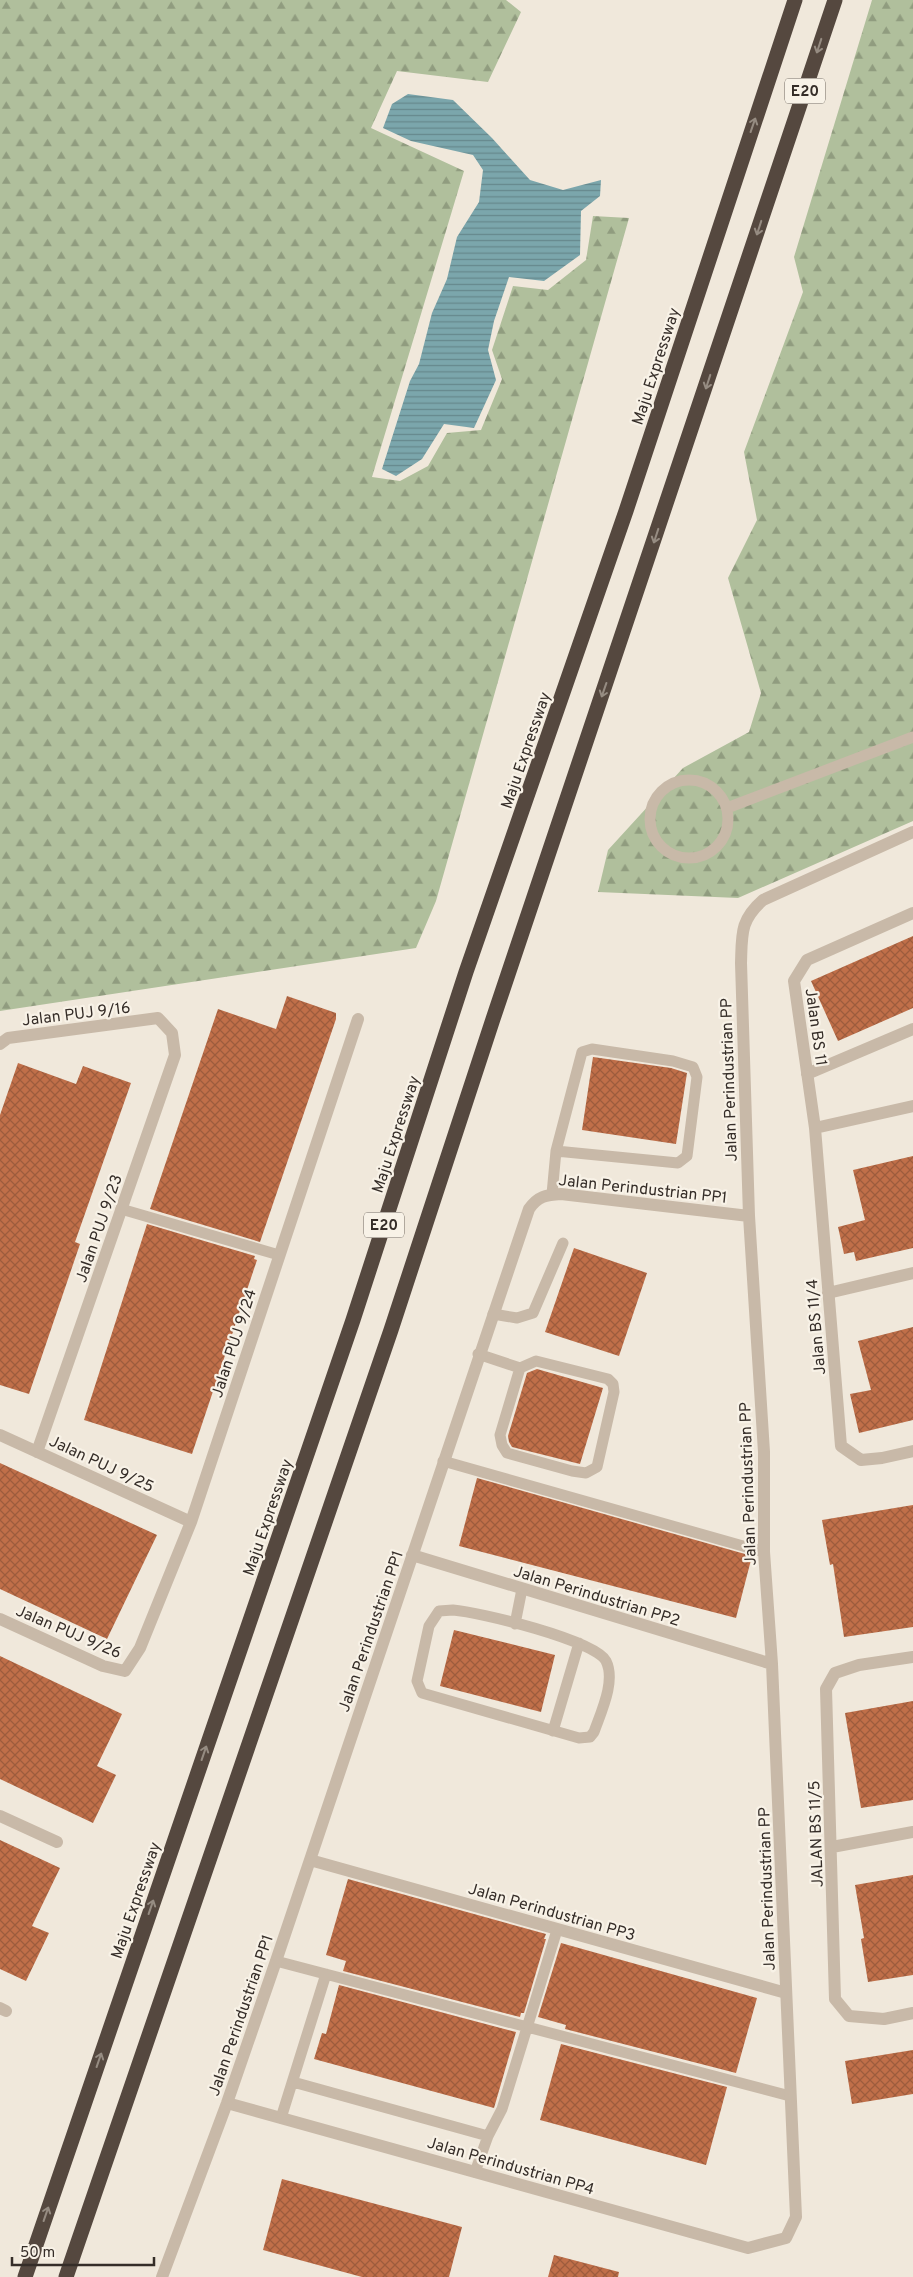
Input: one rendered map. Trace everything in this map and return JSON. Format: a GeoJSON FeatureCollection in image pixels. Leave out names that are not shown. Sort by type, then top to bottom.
{"type":"FeatureCollection","features":[{"type":"Feature","properties":{"kind":"highway","name":"Maju Expressway"},"geometry":{"type":"LineString","coordinates":[[25,2277],[353,1320],[466,972],[626,511],[795,0]]}},
{"type":"Feature","properties":{"kind":"highway","name":"E20"},"geometry":{"type":"LineString","coordinates":[[66,2277],[391,1330],[493,1019],[835,0]]}},
{"type":"Feature","properties":{"kind":"street","name":"Jalan Perindustrian PP"},"geometry":{"type":"LineString","coordinates":[[786,2238],[796,2217],[772,1664],[764,1552],[764,1452],[749,1216],[741,963],[742,934],[749,912],[763,900],[913,832]]}},
{"type":"Feature","properties":{"kind":"street","name":"Jalan BS 11"},"geometry":{"type":"LineString","coordinates":[[815,1128],[794,981],[807,960],[913,914]]}},
{"type":"Feature","properties":{"kind":"street","name":"Jalan PUJ 9/16"},"geometry":{"type":"LineString","coordinates":[[0,1044],[8,1038],[158,1018]]}},
{"type":"Feature","properties":{"kind":"street","name":"Jalan PUJ 9/23"},"geometry":{"type":"LineString","coordinates":[[37,1452],[175,1055],[172,1033],[158,1018]]}},
{"type":"Feature","properties":{"kind":"street","name":"Jalan PUJ 9/24"},"geometry":{"type":"LineString","coordinates":[[125,1672],[140,1648],[191,1522],[358,1019]]}},
{"type":"Feature","properties":{"kind":"street"},"geometry":{"type":"LineString","coordinates":[[807,1074],[913,1029]]}},
{"type":"Feature","properties":{"kind":"street"},"geometry":{"type":"LineString","coordinates":[[815,1128],[913,1106]]}},
{"type":"Feature","properties":{"kind":"street","name":"Jalan BS 11/4"},"geometry":{"type":"LineString","coordinates":[[815,1128],[841,1446],[862,1460],[882,1458],[913,1451]]}},
{"type":"Feature","properties":{"kind":"street","name":"Jalan Perindustrian PP1"},"geometry":{"type":"LineString","coordinates":[[162,2277],[227,2103],[528,1209],[535,1200],[552,1194],[749,1216]]}},
{"type":"Feature","properties":{"kind":"street"},"geometry":{"type":"LineString","coordinates":[[828,1293],[913,1273]]}},
{"type":"Feature","properties":{"kind":"street","name":"Jalan PUJ 9/25"},"geometry":{"type":"LineString","coordinates":[[0,1434],[191,1522]]}},
{"type":"Feature","properties":{"kind":"street","name":"Jalan Perindustrian PP2"},"geometry":{"type":"LineString","coordinates":[[412,1555],[772,1664]]}},
{"type":"Feature","properties":{"kind":"street","name":"Jalan PUJ 9/26"},"geometry":{"type":"LineString","coordinates":[[0,1619],[103,1666],[125,1672]]}},
{"type":"Feature","properties":{"kind":"street","name":"JALAN BS 11/5"},"geometry":{"type":"LineString","coordinates":[[913,1657],[859,1665],[835,1673],[826,1689],[832,1846],[834,1999],[849,2016],[884,2019],[913,2013]]}},
{"type":"Feature","properties":{"kind":"street"},"geometry":{"type":"LineString","coordinates":[[0,1816],[57,1842]]}},
{"type":"Feature","properties":{"kind":"street"},"geometry":{"type":"LineString","coordinates":[[832,1846],[913,1832]]}},
{"type":"Feature","properties":{"kind":"street","name":"Jalan Perindustrian PP3"},"geometry":{"type":"LineString","coordinates":[[310,1860],[786,1993]]}},
{"type":"Feature","properties":{"kind":"street","name":"Jalan Perindustrian PP4"},"geometry":{"type":"LineString","coordinates":[[227,2103],[748,2248],[786,2238]]}},
{"type":"Feature","properties":{"kind":"lane"},"geometry":{"type":"LineString","coordinates":[[727,808],[913,737]]}},
{"type":"Feature","properties":{"kind":"lane"},"geometry":{"type":"LineString","coordinates":[[691,780],[707,784],[720,794],[727,808],[728,825],[723,840],[711,852],[696,858],[679,857],[664,850],[654,837],[649,821],[652,805],[661,791],[674,782],[691,780]]}},
{"type":"Feature","properties":{"kind":"lane"},"geometry":{"type":"LineString","coordinates":[[552,1194],[556,1151],[582,1052],[592,1049],[673,1061],[693,1067],[696,1077],[687,1156],[678,1163],[556,1151]]}},
{"type":"Feature","properties":{"kind":"lane"},"geometry":{"type":"LineString","coordinates":[[121,1209],[279,1255]]}},
{"type":"Feature","properties":{"kind":"lane"},"geometry":{"type":"LineString","coordinates":[[493,1314],[517,1318],[533,1313],[563,1244]]}},
{"type":"Feature","properties":{"kind":"lane"},"geometry":{"type":"LineString","coordinates":[[478,1354],[520,1368],[536,1361],[608,1379],[613,1384],[614,1392],[597,1467],[586,1473],[572,1471],[507,1453],[502,1445],[500,1435],[520,1368]]}},
{"type":"Feature","properties":{"kind":"lane"},"geometry":{"type":"LineString","coordinates":[[443,1461],[764,1552]]}},
{"type":"Feature","properties":{"kind":"lane"},"geometry":{"type":"LineString","coordinates":[[515,1624],[522,1589]]}},
{"type":"Feature","properties":{"kind":"lane"},"geometry":{"type":"LineString","coordinates":[[439,1611],[468,1611],[515,1624],[579,1644],[598,1653],[606,1662],[610,1680],[594,1732],[590,1737],[579,1738],[422,1693],[417,1681],[429,1626],[439,1611]]}},
{"type":"Feature","properties":{"kind":"lane"},"geometry":{"type":"LineString","coordinates":[[553,1731],[579,1644]]}},
{"type":"Feature","properties":{"kind":"lane"},"geometry":{"type":"LineString","coordinates":[[475,2172],[488,2136],[502,2109],[557,1930]]}},
{"type":"Feature","properties":{"kind":"lane"},"geometry":{"type":"LineString","coordinates":[[276,1960],[790,2096]]}},
{"type":"Feature","properties":{"kind":"lane"},"geometry":{"type":"LineString","coordinates":[[281,2118],[326,1974]]}},
{"type":"Feature","properties":{"kind":"lane"},"geometry":{"type":"LineString","coordinates":[[293,2082],[488,2136]]}},
{"type":"Feature","properties":{"kind":"green space"},"geometry":{"type":"Polygon","coordinates":[[[0,0],[506,0],[521,12],[488,82],[397,71],[371,128],[464,171],[372,477],[400,481],[428,466],[447,433],[481,430],[502,379],[492,350],[513,286],[548,290],[586,260],[593,216],[629,218],[436,901],[416,948],[0,1011],[0,0]]]}},
{"type":"Feature","properties":{"kind":"green space"},"geometry":{"type":"Polygon","coordinates":[[[872,0],[913,0],[913,821],[738,898],[598,892],[608,850],[683,768],[749,732],[761,693],[728,578],[757,520],[744,452],[803,292],[794,257],[872,0]]]}},
{"type":"Feature","properties":{"kind":"water"},"geometry":{"type":"Polygon","coordinates":[[[408,94],[453,100],[492,138],[530,180],[563,190],[601,180],[600,196],[581,211],[580,255],[544,281],[509,277],[494,321],[488,350],[496,380],[474,428],[444,424],[422,459],[396,476],[382,469],[410,381],[419,364],[432,313],[447,279],[457,237],[479,202],[483,170],[473,155],[411,141],[383,128],[392,104],[408,94]]]}},
{"type":"Feature","properties":{"kind":"building"},"geometry":{"type":"Polygon","coordinates":[[[913,936],[913,1008],[838,1041],[811,981],[913,936]]]}},
{"type":"Feature","properties":{"kind":"building"},"geometry":{"type":"Polygon","coordinates":[[[287,996],[336,1013],[336,1019],[260,1242],[150,1209],[218,1009],[276,1029],[287,996]]]}},
{"type":"Feature","properties":{"kind":"building"},"geometry":{"type":"Polygon","coordinates":[[[593,1057],[671,1068],[687,1073],[676,1144],[582,1130],[593,1057]]]}},
{"type":"Feature","properties":{"kind":"building"},"geometry":{"type":"Polygon","coordinates":[[[18,1063],[76,1084],[83,1066],[131,1083],[75,1242],[80,1244],[29,1394],[0,1385],[0,1115],[18,1063]]]}},
{"type":"Feature","properties":{"kind":"building"},"geometry":{"type":"Polygon","coordinates":[[[913,1156],[913,1248],[856,1261],[854,1252],[844,1254],[838,1227],[865,1220],[853,1170],[913,1156]]]}},
{"type":"Feature","properties":{"kind":"building"},"geometry":{"type":"Polygon","coordinates":[[[147,1224],[255,1256],[254,1259],[257,1260],[192,1454],[84,1420],[147,1224]]]}},
{"type":"Feature","properties":{"kind":"building"},"geometry":{"type":"Polygon","coordinates":[[[574,1248],[647,1273],[619,1356],[545,1332],[574,1248]]]}},
{"type":"Feature","properties":{"kind":"building"},"geometry":{"type":"Polygon","coordinates":[[[913,1327],[913,1420],[859,1433],[850,1394],[871,1390],[858,1341],[913,1327]]]}},
{"type":"Feature","properties":{"kind":"building"},"geometry":{"type":"Polygon","coordinates":[[[537,1369],[603,1388],[580,1464],[512,1447],[509,1442],[508,1436],[527,1373],[537,1369]]]}},
{"type":"Feature","properties":{"kind":"building"},"geometry":{"type":"Polygon","coordinates":[[[0,1463],[157,1535],[107,1639],[0,1589],[0,1463]]]}},
{"type":"Feature","properties":{"kind":"building"},"geometry":{"type":"Polygon","coordinates":[[[477,1478],[752,1556],[736,1618],[459,1546],[477,1478]]]}},
{"type":"Feature","properties":{"kind":"building"},"geometry":{"type":"Polygon","coordinates":[[[913,1505],[913,1627],[844,1637],[833,1564],[830,1565],[822,1520],[913,1505]]]}},
{"type":"Feature","properties":{"kind":"building"},"geometry":{"type":"Polygon","coordinates":[[[454,1630],[555,1655],[541,1712],[440,1686],[454,1630]]]}},
{"type":"Feature","properties":{"kind":"building"},"geometry":{"type":"Polygon","coordinates":[[[0,1656],[122,1714],[97,1766],[116,1775],[93,1823],[0,1779],[0,1656]]]}},
{"type":"Feature","properties":{"kind":"building"},"geometry":{"type":"Polygon","coordinates":[[[913,1701],[913,1800],[861,1808],[845,1713],[913,1701]]]}},
{"type":"Feature","properties":{"kind":"building"},"geometry":{"type":"Polygon","coordinates":[[[0,1840],[60,1868],[32,1926],[49,1933],[26,1981],[0,1969],[0,1840]]]}},
{"type":"Feature","properties":{"kind":"building"},"geometry":{"type":"Polygon","coordinates":[[[913,1875],[913,1975],[868,1982],[861,1939],[864,1938],[855,1885],[913,1875]]]}},
{"type":"Feature","properties":{"kind":"building"},"geometry":{"type":"Polygon","coordinates":[[[348,1879],[546,1934],[524,2013],[521,2013],[520,2017],[343,1971],[346,1961],[326,1955],[348,1879]]]}},
{"type":"Feature","properties":{"kind":"building"},"geometry":{"type":"Polygon","coordinates":[[[561,1943],[757,1998],[736,2073],[565,2029],[566,2025],[538,2017],[561,1943]]]}},
{"type":"Feature","properties":{"kind":"building"},"geometry":{"type":"Polygon","coordinates":[[[339,1985],[516,2032],[494,2108],[314,2059],[322,2033],[326,2034],[339,1985]]]}},
{"type":"Feature","properties":{"kind":"building"},"geometry":{"type":"Polygon","coordinates":[[[561,2044],[727,2087],[706,2165],[540,2120],[561,2044]]]}},
{"type":"Feature","properties":{"kind":"building"},"geometry":{"type":"Polygon","coordinates":[[[913,2050],[913,2094],[852,2104],[845,2061],[913,2050]]]}},
{"type":"Feature","properties":{"kind":"building"},"geometry":{"type":"Polygon","coordinates":[[[282,2179],[462,2227],[449,2277],[362,2277],[263,2250],[282,2179]]]}},
{"type":"Feature","properties":{"kind":"building"},"geometry":{"type":"Polygon","coordinates":[[[554,2255],[619,2272],[618,2277],[548,2277],[554,2255]]]}}]}
